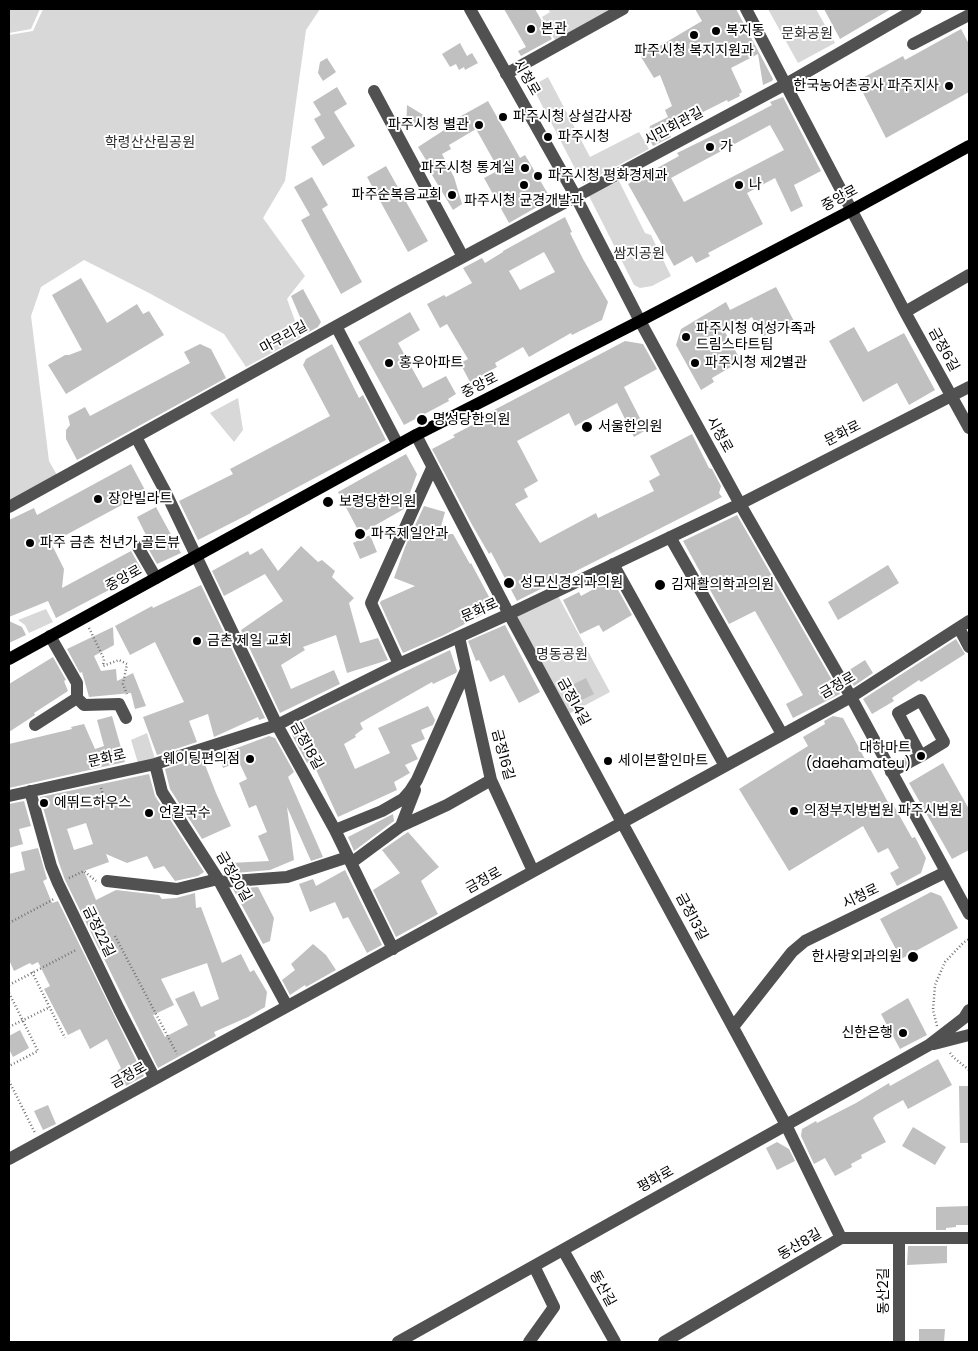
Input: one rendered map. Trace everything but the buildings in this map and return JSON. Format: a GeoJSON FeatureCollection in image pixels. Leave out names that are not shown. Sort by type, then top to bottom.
{"type":"FeatureCollection","features":[{"type":"Feature","properties":{"kind":"main road","name":"중앙로"},"geometry":{"type":"LineString","coordinates":[[9,659],[416,435],[640,321],[852,210],[969,146]]}},
{"type":"Feature","properties":{"kind":"street","name":"시청로"},"geometry":{"type":"LineString","coordinates":[[470,9],[576,197],[640,321],[740,504],[851,697],[966,909],[969,924]]}},
{"type":"Feature","properties":{"kind":"street"},"geometry":{"type":"LineString","coordinates":[[506,74],[623,9]]}},
{"type":"Feature","properties":{"kind":"street","name":"금정6길"},"geometry":{"type":"LineString","coordinates":[[746,9],[905,312],[969,428]]}},
{"type":"Feature","properties":{"kind":"street","name":"시민회관길"},"geometry":{"type":"LineString","coordinates":[[576,197],[786,84],[916,9]]}},
{"type":"Feature","properties":{"kind":"street"},"geometry":{"type":"LineString","coordinates":[[913,44],[969,15]]}},
{"type":"Feature","properties":{"kind":"street"},"geometry":{"type":"LineString","coordinates":[[374,91],[464,257]]}},
{"type":"Feature","properties":{"kind":"street","name":"마무리길"},"geometry":{"type":"LineString","coordinates":[[9,507],[336,326],[576,197]]}},
{"type":"Feature","properties":{"kind":"street"},"geometry":{"type":"LineString","coordinates":[[905,312],[969,275]]}},
{"type":"Feature","properties":{"kind":"street"},"geometry":{"type":"LineString","coordinates":[[336,326],[398,445]]}},
{"type":"Feature","properties":{"kind":"street","name":"문화로"},"geometry":{"type":"LineString","coordinates":[[9,796],[155,764],[277,725],[399,664],[740,504],[969,387]]}},
{"type":"Feature","properties":{"kind":"street","name":"금정14길"},"geometry":{"type":"LineString","coordinates":[[416,435],[509,614],[622,822]]}},
{"type":"Feature","properties":{"kind":"street","name":"금정18길"},"geometry":{"type":"LineString","coordinates":[[136,437],[196,556],[277,725],[335,830],[392,949]]}},
{"type":"Feature","properties":{"kind":"street"},"geometry":{"type":"LineString","coordinates":[[399,664],[371,603],[432,468]]}},
{"type":"Feature","properties":{"kind":"street"},"geometry":{"type":"LineString","coordinates":[[670,537],[782,734]]}},
{"type":"Feature","properties":{"kind":"street"},"geometry":{"type":"LineString","coordinates":[[138,547],[156,578]]}},
{"type":"Feature","properties":{"kind":"street"},"geometry":{"type":"LineString","coordinates":[[613,564],[726,766]]}},
{"type":"Feature","properties":{"kind":"street"},"geometry":{"type":"LineString","coordinates":[[964,624],[969,646]]}},
{"type":"Feature","properties":{"kind":"street","name":"금정로"},"geometry":{"type":"LineString","coordinates":[[9,1159],[851,697],[964,624]]}},
{"type":"Feature","properties":{"kind":"street"},"geometry":{"type":"LineString","coordinates":[[50,636],[77,683],[77,698],[84,705],[119,704],[126,718]]}},
{"type":"Feature","properties":{"kind":"street","name":"금정16길"},"geometry":{"type":"LineString","coordinates":[[459,637],[491,780],[533,871]]}},
{"type":"Feature","properties":{"kind":"street"},"geometry":{"type":"LineString","coordinates":[[335,830],[382,811],[403,799],[410,791],[417,780],[466,670]]}},
{"type":"Feature","properties":{"kind":"street"},"geometry":{"type":"LineString","coordinates":[[34,725],[77,698]]}},
{"type":"Feature","properties":{"kind":"street"},"geometry":{"type":"LineString","coordinates":[[891,772],[921,756]]}},
{"type":"Feature","properties":{"kind":"street","name":"금정20길"},"geometry":{"type":"LineString","coordinates":[[155,764],[162,792],[219,881],[287,1006]]}},
{"type":"Feature","properties":{"kind":"street"},"geometry":{"type":"LineString","coordinates":[[401,826],[415,793],[417,780]]}},
{"type":"Feature","properties":{"kind":"street"},"geometry":{"type":"LineString","coordinates":[[108,881],[177,889],[219,881],[287,877],[349,860],[401,826],[447,805],[491,780]]}},
{"type":"Feature","properties":{"kind":"street","name":"금정22길"},"geometry":{"type":"LineString","coordinates":[[30,791],[51,866],[58,883],[155,1079]]}},
{"type":"Feature","properties":{"kind":"street","name":"금정13길"},"geometry":{"type":"LineString","coordinates":[[622,822],[786,1125],[841,1238]]}},
{"type":"Feature","properties":{"kind":"street","name":"시청로"},"geometry":{"type":"LineString","coordinates":[[733,1027],[792,952],[805,940],[946,872]]}},
{"type":"Feature","properties":{"kind":"street"},"geometry":{"type":"LineString","coordinates":[[942,1039],[964,1018],[969,1010]]}},
{"type":"Feature","properties":{"kind":"street","name":"평화로"},"geometry":{"type":"LineString","coordinates":[[398,1342],[422,1336],[534,1266],[930,1045],[942,1039],[969,1035]]}},
{"type":"Feature","properties":{"kind":"street","name":"동산8길"},"geometry":{"type":"LineString","coordinates":[[664,1342],[841,1238],[969,1238]]}},
{"type":"Feature","properties":{"kind":"street","name":"동산2길"},"geometry":{"type":"LineString","coordinates":[[899,1239],[899,1342]]}},
{"type":"Feature","properties":{"kind":"street","name":"동산길"},"geometry":{"type":"LineString","coordinates":[[563,1250],[615,1342]]}},
{"type":"Feature","properties":{"kind":"street"},"geometry":{"type":"LineString","coordinates":[[529,1342],[554,1307],[534,1266]]}},
{"type":"Feature","properties":{"kind":"path"},"geometry":{"type":"LineString","coordinates":[[84,618],[104,659],[103,666],[119,660],[127,664],[123,684],[128,699]]}},
{"type":"Feature","properties":{"kind":"path"},"geometry":{"type":"LineString","coordinates":[[98,777],[106,806]]}},
{"type":"Feature","properties":{"kind":"path"},"geometry":{"type":"LineString","coordinates":[[58,883],[84,871],[97,882],[108,881]]}},
{"type":"Feature","properties":{"kind":"path"},"geometry":{"type":"LineString","coordinates":[[9,923],[64,894]]}},
{"type":"Feature","properties":{"kind":"path"},"geometry":{"type":"LineString","coordinates":[[115,936],[182,1064]]}},
{"type":"Feature","properties":{"kind":"path"},"geometry":{"type":"LineString","coordinates":[[969,939],[946,962],[935,985],[933,1010],[942,1039],[953,1057],[969,1070]]}},
{"type":"Feature","properties":{"kind":"path"},"geometry":{"type":"LineString","coordinates":[[9,985],[88,944]]}},
{"type":"Feature","properties":{"kind":"path"},"geometry":{"type":"LineString","coordinates":[[32,972],[65,1038]]}},
{"type":"Feature","properties":{"kind":"path"},"geometry":{"type":"LineString","coordinates":[[9,993],[38,1051],[9,1066]]}},
{"type":"Feature","properties":{"kind":"path"},"geometry":{"type":"LineString","coordinates":[[9,1026],[50,1007]]}},
{"type":"Feature","properties":{"kind":"path"},"geometry":{"type":"LineString","coordinates":[[9,1080],[39,1143]]}},
{"type":"Feature","properties":{"kind":"green space"},"geometry":{"type":"Polygon","coordinates":[[[9,9],[40,9],[31,29],[9,33],[9,9]]]}},
{"type":"Feature","properties":{"kind":"green space","name":"학령산산림공원"},"geometry":{"type":"Polygon","coordinates":[[[43,9],[320,9],[306,30],[285,181],[263,218],[305,276],[287,299],[301,337],[246,367],[224,334],[84,260],[41,287],[31,316],[49,461],[57,475],[9,505],[9,35],[33,31],[43,9]]]}},
{"type":"Feature","properties":{"kind":"green space"},"geometry":{"type":"Polygon","coordinates":[[[548,9],[615,9],[556,42],[542,17],[550,12],[548,9]]]}},
{"type":"Feature","properties":{"kind":"green space","name":"문화공원"},"geometry":{"type":"Polygon","coordinates":[[[768,9],[816,9],[835,43],[798,63],[768,9]]]}},
{"type":"Feature","properties":{"kind":"green space"},"geometry":{"type":"Polygon","coordinates":[[[548,77],[590,157],[639,132],[649,149],[583,184],[532,86],[548,77]]]}},
{"type":"Feature","properties":{"kind":"green space","name":"쌈지공원"},"geometry":{"type":"Polygon","coordinates":[[[619,181],[645,233],[651,235],[671,276],[652,286],[640,288],[634,285],[589,196],[619,181]]]}},
{"type":"Feature","properties":{"kind":"green space"},"geometry":{"type":"Polygon","coordinates":[[[238,398],[243,430],[234,442],[210,413],[238,398]]]}},
{"type":"Feature","properties":{"kind":"green space","name":"명동공원"},"geometry":{"type":"Polygon","coordinates":[[[557,594],[610,692],[567,715],[515,618],[557,594]]]}},
{"type":"Feature","properties":{"kind":"green space"},"geometry":{"type":"Polygon","coordinates":[[[46,609],[53,622],[29,633],[25,625],[18,620],[46,609]]]}},
{"type":"Feature","properties":{"kind":"green space"},"geometry":{"type":"Polygon","coordinates":[[[147,733],[155,759],[138,763],[131,740],[147,733]]]}},
{"type":"Feature","properties":{"kind":"place","name":"본관"},"geometry":{"type":"Point","coordinates":[531,29]}},
{"type":"Feature","properties":{"kind":"place","name":"복지동"},"geometry":{"type":"Point","coordinates":[716,31]}},
{"type":"Feature","properties":{"kind":"place","name":"파주시청 복지지원과"},"geometry":{"type":"Point","coordinates":[694,35]}},
{"type":"Feature","properties":{"kind":"place","name":"한국농어촌공사 파주지사"},"geometry":{"type":"Point","coordinates":[949,86]}},
{"type":"Feature","properties":{"kind":"place","name":"파주시청 상설감사장"},"geometry":{"type":"Point","coordinates":[503,117]}},
{"type":"Feature","properties":{"kind":"place","name":"파주시청 별관"},"geometry":{"type":"Point","coordinates":[479,125]}},
{"type":"Feature","properties":{"kind":"place","name":"파주시청"},"geometry":{"type":"Point","coordinates":[548,137]}},
{"type":"Feature","properties":{"kind":"place","name":"가"},"geometry":{"type":"Point","coordinates":[710,147]}},
{"type":"Feature","properties":{"kind":"place","name":"파주시청 통계실"},"geometry":{"type":"Point","coordinates":[525,168]}},
{"type":"Feature","properties":{"kind":"place","name":"파주시청 평화경제과"},"geometry":{"type":"Point","coordinates":[538,176]}},
{"type":"Feature","properties":{"kind":"place","name":"파주시청 균경개발과"},"geometry":{"type":"Point","coordinates":[524,185]}},
{"type":"Feature","properties":{"kind":"place","name":"나"},"geometry":{"type":"Point","coordinates":[739,185]}},
{"type":"Feature","properties":{"kind":"place","name":"파주순복음교회"},"geometry":{"type":"Point","coordinates":[452,195]}},
{"type":"Feature","properties":{"kind":"place","name":"파주시청 여성가족과 드림스타트팀"},"geometry":{"type":"Point","coordinates":[686,337]}},
{"type":"Feature","properties":{"kind":"place","name":"홍우아파트"},"geometry":{"type":"Point","coordinates":[389,363]}},
{"type":"Feature","properties":{"kind":"place","name":"파주시청 제2별관"},"geometry":{"type":"Point","coordinates":[695,363]}},
{"type":"Feature","properties":{"kind":"place","name":"명성당한의원"},"geometry":{"type":"Point","coordinates":[422,420]}},
{"type":"Feature","properties":{"kind":"place","name":"서울한의원"},"geometry":{"type":"Point","coordinates":[587,427]}},
{"type":"Feature","properties":{"kind":"place","name":"장안빌라트"},"geometry":{"type":"Point","coordinates":[98,499]}},
{"type":"Feature","properties":{"kind":"place","name":"보령당한의원"},"geometry":{"type":"Point","coordinates":[328,502]}},
{"type":"Feature","properties":{"kind":"place","name":"파주제일안과"},"geometry":{"type":"Point","coordinates":[360,534]}},
{"type":"Feature","properties":{"kind":"place","name":"파주 금촌 천년가 골든뷰"},"geometry":{"type":"Point","coordinates":[30,543]}},
{"type":"Feature","properties":{"kind":"place","name":"성모신경외과의원"},"geometry":{"type":"Point","coordinates":[509,583]}},
{"type":"Feature","properties":{"kind":"place","name":"김재활의학과의원"},"geometry":{"type":"Point","coordinates":[660,585]}},
{"type":"Feature","properties":{"kind":"place","name":"금촌 제일 교회"},"geometry":{"type":"Point","coordinates":[197,641]}},
{"type":"Feature","properties":{"kind":"place","name":"대하마트 (daehamateu)"},"geometry":{"type":"Point","coordinates":[921,756]}},
{"type":"Feature","properties":{"kind":"place","name":"웨이팅편의점"},"geometry":{"type":"Point","coordinates":[250,759]}},
{"type":"Feature","properties":{"kind":"place","name":"세이븐할인마트"},"geometry":{"type":"Point","coordinates":[608,761]}},
{"type":"Feature","properties":{"kind":"place","name":"에뛰드하우스"},"geometry":{"type":"Point","coordinates":[44,803]}},
{"type":"Feature","properties":{"kind":"place","name":"의정부지방법원 파주시법원"},"geometry":{"type":"Point","coordinates":[794,811]}},
{"type":"Feature","properties":{"kind":"place","name":"언칼국수"},"geometry":{"type":"Point","coordinates":[149,813]}},
{"type":"Feature","properties":{"kind":"place","name":"한사랑외과의원"},"geometry":{"type":"Point","coordinates":[913,957]}},
{"type":"Feature","properties":{"kind":"place","name":"신한은행"},"geometry":{"type":"Point","coordinates":[903,1033]}}]}
